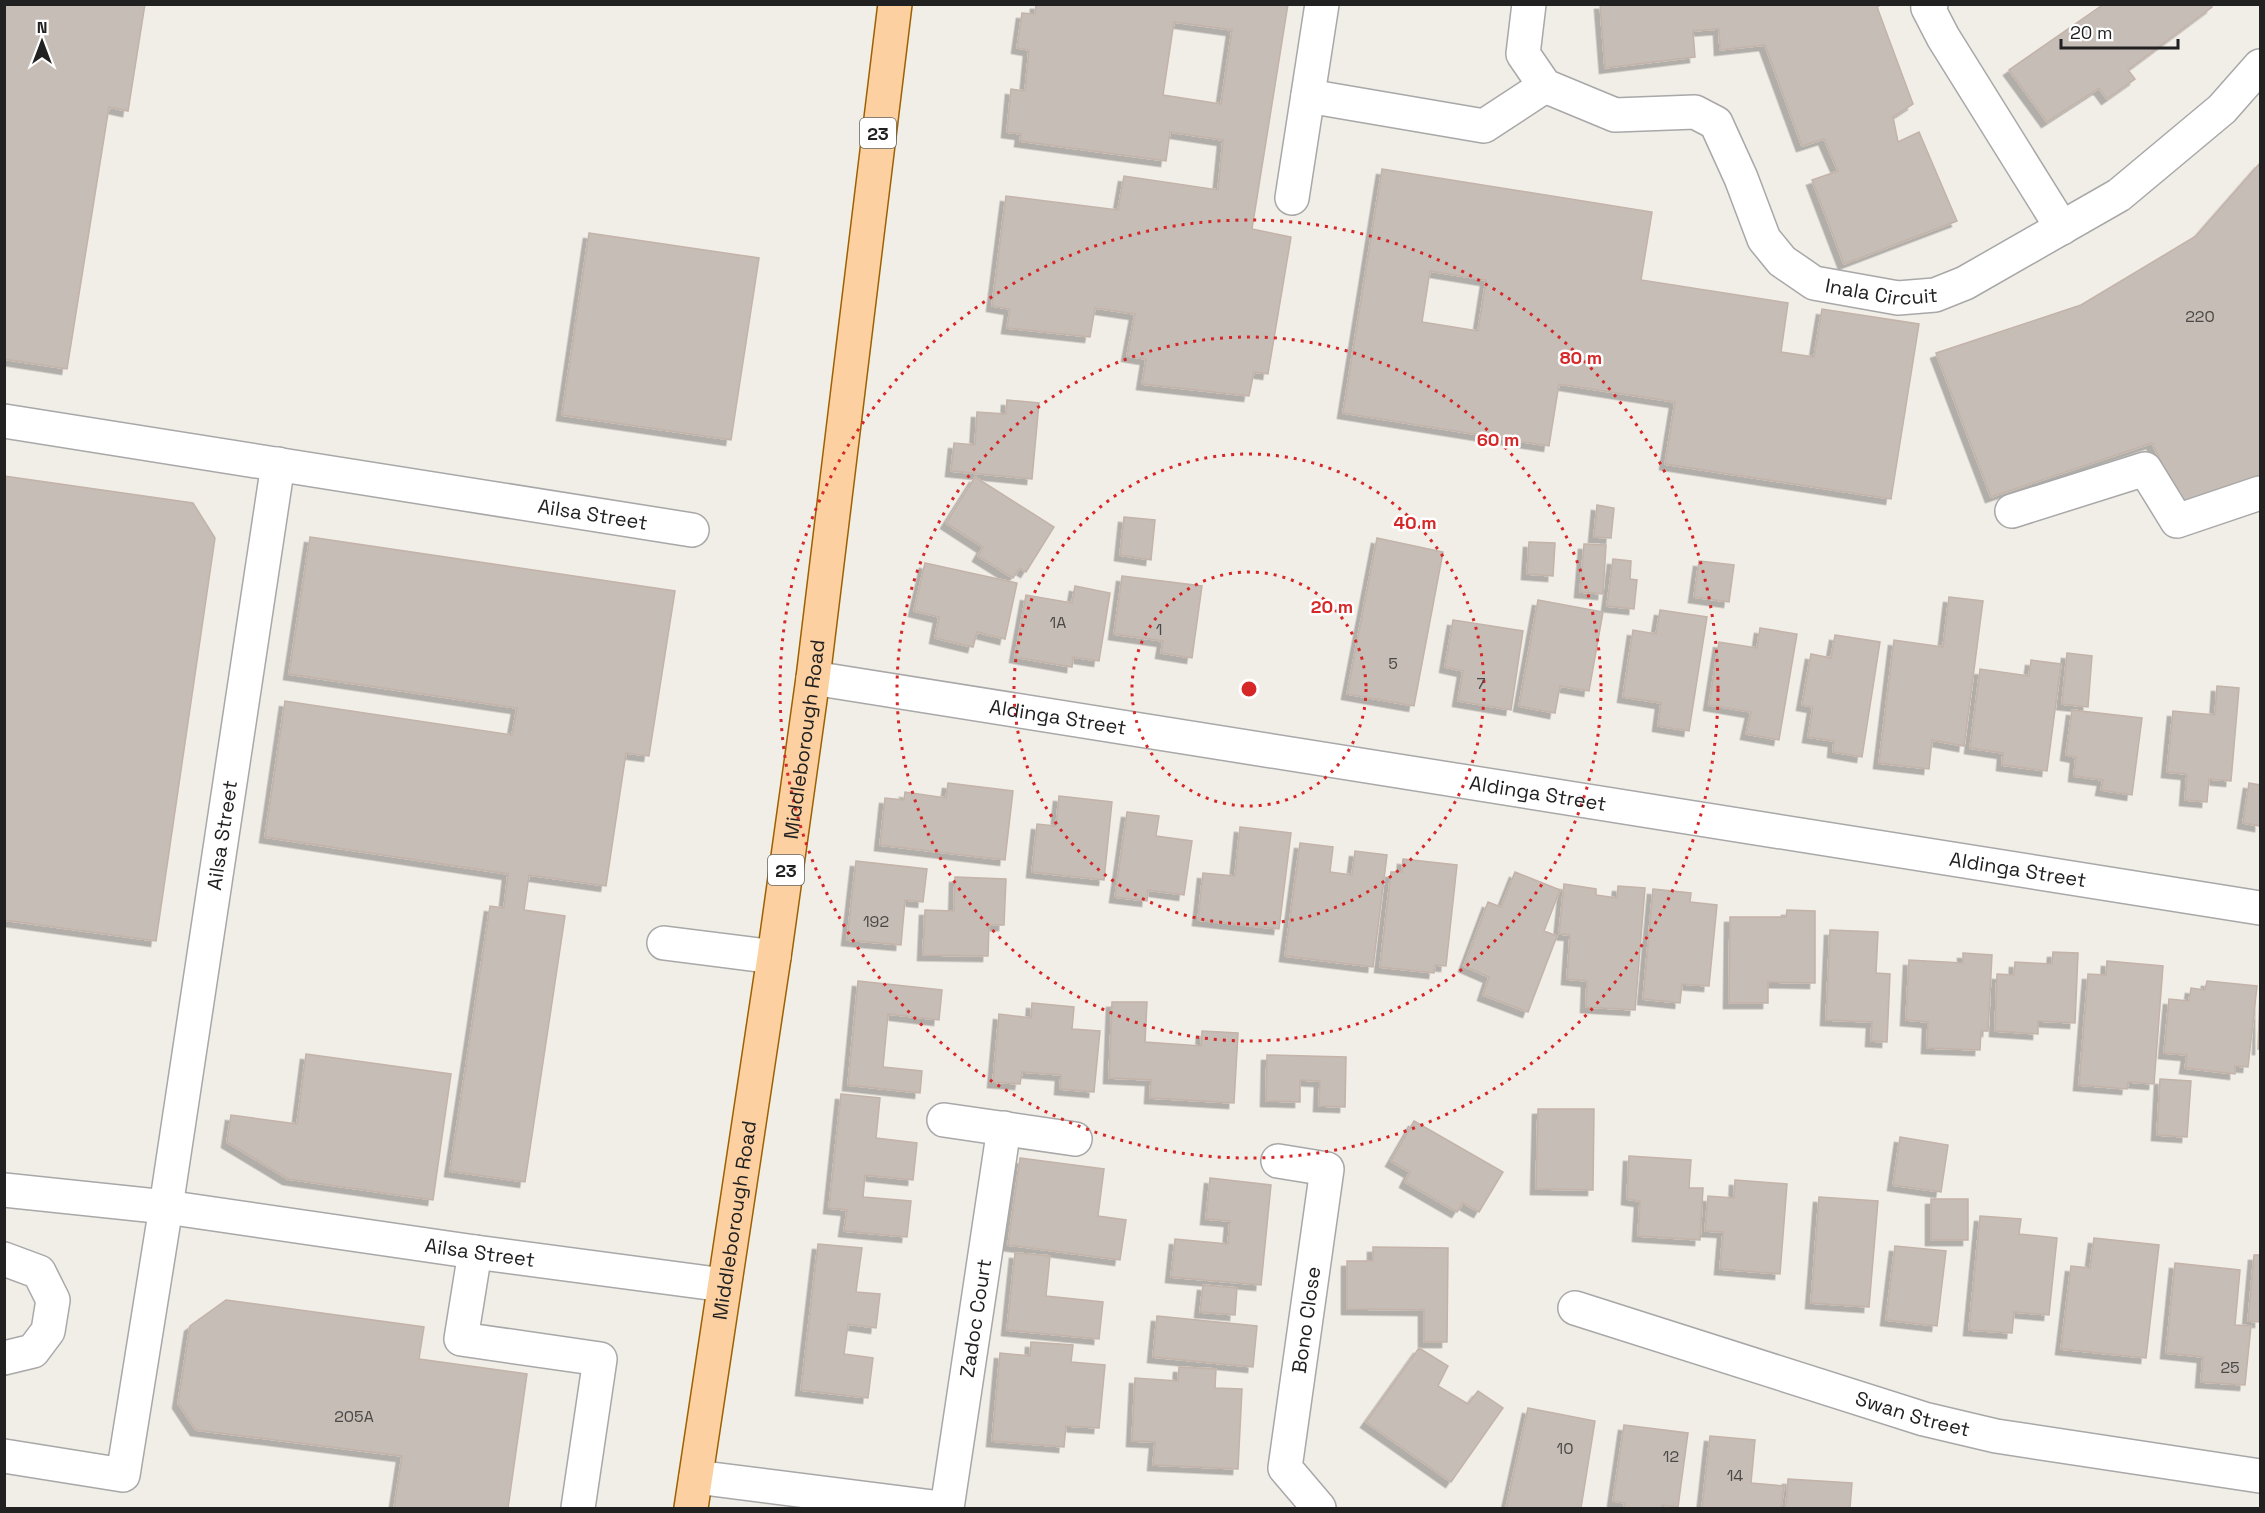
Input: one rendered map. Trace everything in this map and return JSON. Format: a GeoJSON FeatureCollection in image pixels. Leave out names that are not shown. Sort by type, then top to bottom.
{"type":"FeatureCollection","features":[{"type":"Feature","properties":{"kind":"main road","name":"Middleborough Road"},"geometry":{"type":"LineString","coordinates":[[691,1509],[774,957],[813,678],[895,4]]}},
{"type":"Feature","properties":{"kind":"street"},"geometry":{"type":"LineString","coordinates":[[1292,198],[1322,4]]}},
{"type":"Feature","properties":{"kind":"street"},"geometry":{"type":"LineString","coordinates":[[1308,96],[1484,126],[1545,86],[1523,54],[1529,4]]}},
{"type":"Feature","properties":{"kind":"street"},"geometry":{"type":"LineString","coordinates":[[1931,4],[1928,8],[1943,37],[2062,228]]}},
{"type":"Feature","properties":{"kind":"street","name":"Inala Circuit"},"geometry":{"type":"LineString","coordinates":[[1545,86],[1615,115],[1695,112],[1716,123],[1741,178],[1764,239],[1782,261],[1814,283],[1898,298],[1935,295],[1965,283],[2119,195],[2222,110],[2260,66]]}},
{"type":"Feature","properties":{"kind":"street","name":"Ailsa Street"},"geometry":{"type":"LineString","coordinates":[[4,420],[692,530]]}},
{"type":"Feature","properties":{"kind":"street","name":"Ailsa Street"},"geometry":{"type":"LineString","coordinates":[[4,1456],[123,1475],[166,1207],[278,464]]}},
{"type":"Feature","properties":{"kind":"street"},"geometry":{"type":"LineString","coordinates":[[2012,511],[2145,469],[2176,521],[2260,493]]}},
{"type":"Feature","properties":{"kind":"street","name":"Aldinga Street"},"geometry":{"type":"LineString","coordinates":[[813,678],[2260,908]]}},
{"type":"Feature","properties":{"kind":"street"},"geometry":{"type":"LineString","coordinates":[[664,943],[774,957]]}},
{"type":"Feature","properties":{"kind":"street"},"geometry":{"type":"LineString","coordinates":[[944,1120],[1075,1139]]}},
{"type":"Feature","properties":{"kind":"street","name":"Zadoc Court"},"geometry":{"type":"LineString","coordinates":[[947,1509],[1004,1128]]}},
{"type":"Feature","properties":{"kind":"street","name":"Bono Close"},"geometry":{"type":"LineString","coordinates":[[1278,1161],[1327,1169],[1285,1468],[1319,1509]]}},
{"type":"Feature","properties":{"kind":"street"},"geometry":{"type":"LineString","coordinates":[[4,1190],[166,1207]]}},
{"type":"Feature","properties":{"kind":"street","name":"Ailsa Street"},"geometry":{"type":"LineString","coordinates":[[166,1207],[724,1285]]}},
{"type":"Feature","properties":{"kind":"street"},"geometry":{"type":"LineString","coordinates":[[475,1252],[461,1339],[600,1359],[578,1509]]}},
{"type":"Feature","properties":{"kind":"street"},"geometry":{"type":"LineString","coordinates":[[4,1259],[39,1272],[53,1300],[48,1331],[33,1351],[4,1358]]}},
{"type":"Feature","properties":{"kind":"street","name":"Swan Street"},"geometry":{"type":"LineString","coordinates":[[1575,1308],[1924,1419],[1996,1436],[2260,1476]]}},
{"type":"Feature","properties":{"kind":"street"},"geometry":{"type":"LineString","coordinates":[[696,1477],[941,1509]]}},
{"type":"Feature","properties":{"kind":"building"},"geometry":{"type":"Polygon","coordinates":[[[4,4],[145,4],[128,111],[109,107],[67,369],[4,359],[4,4]]]}},
{"type":"Feature","properties":{"kind":"building"},"geometry":{"type":"Polygon","coordinates":[[[1036,4],[1288,4],[1252,229],[1291,237],[1268,374],[1254,372],[1249,396],[1142,384],[1146,359],[1127,356],[1135,314],[1095,308],[1090,337],[1007,328],[1010,309],[992,306],[1006,196],[1118,210],[1124,176],[1218,190],[1223,140],[1170,132],[1166,161],[1020,141],[1021,134],[1007,132],[1011,89],[1025,91],[1029,50],[1017,48],[1022,13],[1035,14],[1036,4]],[[1174,22],[1163,95],[1221,104],[1232,30],[1174,22]]]}},
{"type":"Feature","properties":{"kind":"building"},"geometry":{"type":"Polygon","coordinates":[[[1600,4],[1882,4],[1877,7],[1913,104],[1893,117],[1898,142],[1919,132],[1957,221],[1844,264],[1812,180],[1838,171],[1824,139],[1802,146],[1765,45],[1720,50],[1719,29],[1693,31],[1695,57],[1605,68],[1600,4]]]}},
{"type":"Feature","properties":{"kind":"building"},"geometry":{"type":"Polygon","coordinates":[[[2104,4],[2210,4],[2212,7],[2128,70],[2135,79],[2107,99],[2099,88],[2047,122],[2009,70],[2104,4]]]}},
{"type":"Feature","properties":{"kind":"building"},"geometry":{"type":"Polygon","coordinates":[[[2260,163],[2260,479],[2184,511],[2152,443],[1991,497],[1936,353],[2081,305],[2196,236],[2260,163]]]}},
{"type":"Feature","properties":{"kind":"building"},"geometry":{"type":"Polygon","coordinates":[[[1382,169],[1652,212],[1641,280],[1788,303],[1781,352],[1814,357],[1822,309],[1919,324],[1891,499],[1665,464],[1675,402],[1559,384],[1549,446],[1343,413],[1382,169]],[[1430,271],[1422,322],[1478,331],[1486,280],[1430,271]]]}},
{"type":"Feature","properties":{"kind":"building"},"geometry":{"type":"Polygon","coordinates":[[[589,233],[759,258],[731,440],[562,415],[589,233]]]}},
{"type":"Feature","properties":{"kind":"building"},"geometry":{"type":"Polygon","coordinates":[[[1007,400],[1039,403],[1032,479],[951,471],[954,443],[975,445],[977,412],[1006,414],[1007,400]]]}},
{"type":"Feature","properties":{"kind":"building"},"geometry":{"type":"Polygon","coordinates":[[[4,476],[193,503],[215,538],[156,941],[4,920],[4,476]]]}},
{"type":"Feature","properties":{"kind":"building"},"geometry":{"type":"Polygon","coordinates":[[[975,477],[1054,527],[1026,572],[1020,568],[1013,578],[978,556],[983,547],[946,523],[975,477]]]}},
{"type":"Feature","properties":{"kind":"building"},"geometry":{"type":"Polygon","coordinates":[[[1597,505],[1614,508],[1611,538],[1594,537],[1597,505]]]}},
{"type":"Feature","properties":{"kind":"building"},"geometry":{"type":"Polygon","coordinates":[[[1124,517],[1155,520],[1151,560],[1120,555],[1124,517]]]}},
{"type":"Feature","properties":{"kind":"building"},"geometry":{"type":"Polygon","coordinates":[[[310,537],[675,591],[649,756],[626,753],[606,886],[529,875],[524,910],[565,916],[525,1182],[450,1171],[490,906],[504,908],[508,874],[265,837],[285,701],[512,735],[517,708],[289,674],[310,537]]]}},
{"type":"Feature","properties":{"kind":"building"},"geometry":{"type":"Polygon","coordinates":[[[1377,538],[1443,552],[1414,706],[1347,694],[1377,538]]]}},
{"type":"Feature","properties":{"kind":"building"},"geometry":{"type":"Polygon","coordinates":[[[1529,542],[1555,543],[1553,576],[1527,574],[1529,542]]]}},
{"type":"Feature","properties":{"kind":"building"},"geometry":{"type":"Polygon","coordinates":[[[1584,544],[1606,545],[1603,594],[1580,592],[1584,544]]]}},
{"type":"Feature","properties":{"kind":"building"},"geometry":{"type":"Polygon","coordinates":[[[1613,559],[1631,561],[1630,579],[1637,580],[1634,609],[1607,606],[1613,559]]]}},
{"type":"Feature","properties":{"kind":"building"},"geometry":{"type":"Polygon","coordinates":[[[1699,561],[1734,565],[1729,602],[1694,597],[1699,561]]]}},
{"type":"Feature","properties":{"kind":"building"},"geometry":{"type":"Polygon","coordinates":[[[925,563],[1017,583],[1005,639],[977,632],[973,647],[935,638],[939,617],[914,611],[925,563]]]}},
{"type":"Feature","properties":{"kind":"building"},"geometry":{"type":"Polygon","coordinates":[[[1122,576],[1202,586],[1192,658],[1161,653],[1163,641],[1114,634],[1122,576]]]}},
{"type":"Feature","properties":{"kind":"building"},"geometry":{"type":"Polygon","coordinates":[[[1075,586],[1110,593],[1099,661],[1073,657],[1072,667],[1015,657],[1026,595],[1072,603],[1075,586]]]}},
{"type":"Feature","properties":{"kind":"building"},"geometry":{"type":"Polygon","coordinates":[[[1949,597],[1983,601],[1964,746],[1932,740],[1929,769],[1879,763],[1894,640],[1943,647],[1949,597]]]}},
{"type":"Feature","properties":{"kind":"building"},"geometry":{"type":"Polygon","coordinates":[[[1538,600],[1603,612],[1589,691],[1560,686],[1555,713],[1519,706],[1538,600]]]}},
{"type":"Feature","properties":{"kind":"building"},"geometry":{"type":"Polygon","coordinates":[[[1660,610],[1707,617],[1689,731],[1658,726],[1661,703],[1623,697],[1633,630],[1656,634],[1660,610]]]}},
{"type":"Feature","properties":{"kind":"building"},"geometry":{"type":"Polygon","coordinates":[[[1453,620],[1523,631],[1511,710],[1458,701],[1463,671],[1445,667],[1453,620]]]}},
{"type":"Feature","properties":{"kind":"building"},"geometry":{"type":"Polygon","coordinates":[[[1760,628],[1797,634],[1779,740],[1746,734],[1751,712],[1709,705],[1719,642],[1757,648],[1760,628]]]}},
{"type":"Feature","properties":{"kind":"building"},"geometry":{"type":"Polygon","coordinates":[[[1835,635],[1880,642],[1862,757],[1833,752],[1834,741],[1808,737],[1813,707],[1802,705],[1811,654],[1831,658],[1835,635]]]}},
{"type":"Feature","properties":{"kind":"building"},"geometry":{"type":"Polygon","coordinates":[[[2067,653],[2092,656],[2088,707],[2062,704],[2067,653]]]}},
{"type":"Feature","properties":{"kind":"building"},"geometry":{"type":"Polygon","coordinates":[[[2031,660],[2061,664],[2047,771],[2002,765],[2003,753],[1970,748],[1980,669],[2029,676],[2031,660]]]}},
{"type":"Feature","properties":{"kind":"building"},"geometry":{"type":"Polygon","coordinates":[[[2217,686],[2239,688],[2231,781],[2209,779],[2207,802],[2185,800],[2187,774],[2167,772],[2173,711],[2215,715],[2217,686]]]}},
{"type":"Feature","properties":{"kind":"building"},"geometry":{"type":"Polygon","coordinates":[[[2072,710],[2142,718],[2132,795],[2101,790],[2103,780],[2074,776],[2076,757],[2066,755],[2072,710]]]}},
{"type":"Feature","properties":{"kind":"building"},"geometry":{"type":"Polygon","coordinates":[[[948,783],[1013,791],[1005,860],[880,845],[885,798],[904,800],[905,792],[946,798],[948,783]]]}},
{"type":"Feature","properties":{"kind":"building"},"geometry":{"type":"Polygon","coordinates":[[[2249,783],[2260,785],[2260,826],[2243,823],[2249,783]]]}},
{"type":"Feature","properties":{"kind":"building"},"geometry":{"type":"Polygon","coordinates":[[[1059,796],[1112,802],[1104,880],[1032,872],[1037,824],[1056,826],[1059,796]]]}},
{"type":"Feature","properties":{"kind":"building"},"geometry":{"type":"Polygon","coordinates":[[[1127,812],[1159,816],[1156,836],[1192,841],[1184,895],[1148,890],[1147,901],[1115,897],[1127,812]]]}},
{"type":"Feature","properties":{"kind":"building"},"geometry":{"type":"Polygon","coordinates":[[[1240,827],[1291,833],[1279,929],[1198,920],[1203,873],[1235,876],[1240,827]]]}},
{"type":"Feature","properties":{"kind":"building"},"geometry":{"type":"Polygon","coordinates":[[[1300,843],[1333,847],[1330,872],[1352,875],[1355,851],[1387,855],[1373,967],[1285,956],[1300,843]]]}},
{"type":"Feature","properties":{"kind":"building"},"geometry":{"type":"Polygon","coordinates":[[[1403,859],[1457,865],[1446,966],[1435,965],[1434,973],[1380,967],[1391,872],[1402,872],[1403,859]]]}},
{"type":"Feature","properties":{"kind":"building"},"geometry":{"type":"Polygon","coordinates":[[[856,861],[927,869],[923,902],[905,900],[901,945],[847,940],[856,861]]]}},
{"type":"Feature","properties":{"kind":"building"},"geometry":{"type":"Polygon","coordinates":[[[1515,872],[1560,890],[1544,931],[1557,936],[1528,1012],[1483,995],[1489,977],[1464,966],[1488,902],[1501,907],[1515,872]]]}},
{"type":"Feature","properties":{"kind":"building"},"geometry":{"type":"Polygon","coordinates":[[[955,877],[1006,879],[1004,925],[989,925],[988,956],[923,955],[925,910],[954,911],[955,877]]]}},
{"type":"Feature","properties":{"kind":"building"},"geometry":{"type":"Polygon","coordinates":[[[1564,884],[1596,889],[1596,895],[1617,898],[1618,886],[1645,888],[1635,1010],[1586,1007],[1587,981],[1567,979],[1570,935],[1559,934],[1564,884]]]}},
{"type":"Feature","properties":{"kind":"building"},"geometry":{"type":"Polygon","coordinates":[[[1653,889],[1691,893],[1690,902],[1717,905],[1709,986],[1682,984],[1680,1003],[1643,999],[1653,889]]]}},
{"type":"Feature","properties":{"kind":"building"},"geometry":{"type":"Polygon","coordinates":[[[1787,910],[1815,911],[1815,983],[1768,982],[1768,1003],[1729,1003],[1730,917],[1786,917],[1787,910]]]}},
{"type":"Feature","properties":{"kind":"building"},"geometry":{"type":"Polygon","coordinates":[[[1830,930],[1878,932],[1876,973],[1890,974],[1887,1042],[1871,1041],[1872,1022],[1826,1020],[1830,930]]]}},
{"type":"Feature","properties":{"kind":"building"},"geometry":{"type":"Polygon","coordinates":[[[2053,952],[2078,953],[2075,1023],[2038,1021],[2038,1034],[1995,1031],[1997,974],[2014,975],[2015,962],[2052,964],[2053,952]]]}},
{"type":"Feature","properties":{"kind":"building"},"geometry":{"type":"Polygon","coordinates":[[[1963,953],[1992,955],[1988,1031],[1981,1031],[1980,1050],[1927,1048],[1928,1022],[1906,1020],[1909,960],[1963,963],[1963,953]]]}},
{"type":"Feature","properties":{"kind":"building"},"geometry":{"type":"Polygon","coordinates":[[[2107,961],[2163,966],[2154,1084],[2128,1082],[2127,1089],[2079,1085],[2088,974],[2106,975],[2107,961]]]}},
{"type":"Feature","properties":{"kind":"building"},"geometry":{"type":"Polygon","coordinates":[[[858,981],[942,990],[939,1020],[888,1014],[883,1067],[922,1071],[920,1093],[848,1085],[858,981]]]}},
{"type":"Feature","properties":{"kind":"building"},"geometry":{"type":"Polygon","coordinates":[[[2207,981],[2257,986],[2248,1067],[2235,1066],[2235,1074],[2185,1068],[2187,1055],[2164,1053],[2169,999],[2189,1001],[2191,988],[2205,990],[2207,981]]]}},
{"type":"Feature","properties":{"kind":"building"},"geometry":{"type":"Polygon","coordinates":[[[2260,992],[2260,1049],[2258,1049],[2260,992]]]}},
{"type":"Feature","properties":{"kind":"building"},"geometry":{"type":"Polygon","coordinates":[[[1112,1002],[1147,1002],[1145,1042],[1201,1046],[1202,1031],[1238,1033],[1234,1103],[1150,1098],[1151,1080],[1109,1078],[1112,1002]]]}},
{"type":"Feature","properties":{"kind":"building"},"geometry":{"type":"Polygon","coordinates":[[[1032,1003],[1074,1007],[1072,1029],[1100,1031],[1094,1092],[1060,1089],[1061,1075],[1022,1072],[1020,1084],[993,1082],[999,1014],[1031,1018],[1032,1003]]]}},
{"type":"Feature","properties":{"kind":"building"},"geometry":{"type":"Polygon","coordinates":[[[306,1054],[451,1074],[433,1200],[288,1179],[227,1142],[231,1115],[297,1124],[306,1054]]]}},
{"type":"Feature","properties":{"kind":"building"},"geometry":{"type":"Polygon","coordinates":[[[1267,1055],[1346,1057],[1345,1107],[1319,1106],[1320,1081],[1300,1080],[1300,1102],[1266,1101],[1267,1055]]]}},
{"type":"Feature","properties":{"kind":"building"},"geometry":{"type":"Polygon","coordinates":[[[2160,1079],[2191,1081],[2187,1137],[2157,1135],[2160,1079]]]}},
{"type":"Feature","properties":{"kind":"building"},"geometry":{"type":"Polygon","coordinates":[[[841,1094],[880,1098],[876,1138],[917,1143],[913,1180],[865,1175],[863,1197],[911,1201],[907,1237],[844,1231],[847,1210],[829,1208],[841,1094]]]}},
{"type":"Feature","properties":{"kind":"building"},"geometry":{"type":"Polygon","coordinates":[[[1538,1109],[1594,1109],[1593,1190],[1536,1189],[1538,1109]]]}},
{"type":"Feature","properties":{"kind":"building"},"geometry":{"type":"Polygon","coordinates":[[[1414,1121],[1503,1172],[1479,1212],[1463,1203],[1457,1212],[1405,1182],[1410,1172],[1391,1161],[1414,1121]]]}},
{"type":"Feature","properties":{"kind":"building"},"geometry":{"type":"Polygon","coordinates":[[[1900,1137],[1948,1145],[1941,1192],[1893,1185],[1900,1137]]]}},
{"type":"Feature","properties":{"kind":"building"},"geometry":{"type":"Polygon","coordinates":[[[1629,1156],[1691,1160],[1689,1188],[1703,1188],[1700,1240],[1638,1236],[1640,1201],[1627,1199],[1629,1156]]]}},
{"type":"Feature","properties":{"kind":"building"},"geometry":{"type":"Polygon","coordinates":[[[1020,1158],[1104,1169],[1098,1216],[1126,1220],[1120,1260],[1008,1245],[1020,1158]]]}},
{"type":"Feature","properties":{"kind":"building"},"geometry":{"type":"Polygon","coordinates":[[[1210,1178],[1271,1185],[1261,1285],[1171,1277],[1175,1239],[1228,1244],[1230,1221],[1206,1219],[1210,1178]]]}},
{"type":"Feature","properties":{"kind":"building"},"geometry":{"type":"Polygon","coordinates":[[[1735,1180],[1787,1184],[1780,1274],[1720,1269],[1723,1232],[1705,1231],[1708,1196],[1734,1198],[1735,1180]]]}},
{"type":"Feature","properties":{"kind":"building"},"geometry":{"type":"Polygon","coordinates":[[[1819,1197],[1878,1201],[1869,1307],[1811,1303],[1819,1197]]]}},
{"type":"Feature","properties":{"kind":"building"},"geometry":{"type":"Polygon","coordinates":[[[1931,1199],[1968,1199],[1968,1240],[1931,1240],[1931,1199]]]}},
{"type":"Feature","properties":{"kind":"building"},"geometry":{"type":"Polygon","coordinates":[[[1980,1216],[2021,1219],[2019,1234],[2057,1238],[2049,1315],[2014,1312],[2012,1333],[1969,1330],[1980,1216]]]}},
{"type":"Feature","properties":{"kind":"building"},"geometry":{"type":"Polygon","coordinates":[[[2094,1238],[2159,1245],[2146,1358],[2061,1349],[2071,1266],[2090,1268],[2094,1238]]]}},
{"type":"Feature","properties":{"kind":"building"},"geometry":{"type":"Polygon","coordinates":[[[818,1244],[862,1248],[856,1292],[880,1294],[876,1328],[848,1324],[844,1354],[873,1358],[868,1398],[801,1390],[818,1244]]]}},
{"type":"Feature","properties":{"kind":"building"},"geometry":{"type":"Polygon","coordinates":[[[1895,1246],[1946,1251],[1937,1326],[1886,1320],[1895,1246]]]}},
{"type":"Feature","properties":{"kind":"building"},"geometry":{"type":"Polygon","coordinates":[[[1373,1247],[1448,1248],[1447,1342],[1424,1342],[1424,1310],[1347,1309],[1347,1261],[1373,1261],[1373,1247]]]}},
{"type":"Feature","properties":{"kind":"building"},"geometry":{"type":"Polygon","coordinates":[[[1015,1253],[1050,1256],[1046,1296],[1103,1302],[1099,1339],[1007,1330],[1015,1253]]]}},
{"type":"Feature","properties":{"kind":"building"},"geometry":{"type":"Polygon","coordinates":[[[2254,1255],[2260,1255],[2260,1322],[2248,1321],[2254,1255]]]}},
{"type":"Feature","properties":{"kind":"building"},"geometry":{"type":"Polygon","coordinates":[[[2175,1263],[2240,1270],[2235,1325],[2251,1326],[2245,1385],[2201,1382],[2203,1357],[2166,1353],[2175,1263]]]}},
{"type":"Feature","properties":{"kind":"building"},"geometry":{"type":"Polygon","coordinates":[[[1203,1285],[1237,1288],[1235,1315],[1200,1312],[1203,1285]]]}},
{"type":"Feature","properties":{"kind":"building"},"geometry":{"type":"Polygon","coordinates":[[[226,1300],[424,1327],[419,1359],[527,1374],[508,1508],[394,1508],[402,1456],[196,1430],[178,1403],[190,1326],[226,1300]]]}},
{"type":"Feature","properties":{"kind":"building"},"geometry":{"type":"Polygon","coordinates":[[[1157,1316],[1257,1326],[1253,1367],[1153,1357],[1157,1316]]]}},
{"type":"Feature","properties":{"kind":"building"},"geometry":{"type":"Polygon","coordinates":[[[1031,1342],[1073,1345],[1071,1362],[1105,1365],[1099,1428],[1066,1426],[1064,1447],[992,1441],[1000,1353],[1030,1356],[1031,1342]]]}},
{"type":"Feature","properties":{"kind":"building"},"geometry":{"type":"Polygon","coordinates":[[[1419,1348],[1448,1366],[1438,1386],[1468,1404],[1478,1391],[1503,1408],[1451,1482],[1366,1422],[1419,1348]]]}},
{"type":"Feature","properties":{"kind":"building"},"geometry":{"type":"Polygon","coordinates":[[[1179,1367],[1216,1369],[1215,1388],[1242,1389],[1238,1469],[1153,1465],[1155,1442],[1132,1441],[1135,1378],[1178,1381],[1179,1367]]]}},
{"type":"Feature","properties":{"kind":"building"},"geometry":{"type":"Polygon","coordinates":[[[1528,1408],[1595,1421],[1581,1508],[1506,1508],[1528,1408]]]}},
{"type":"Feature","properties":{"kind":"building"},"geometry":{"type":"Polygon","coordinates":[[[1624,1425],[1688,1433],[1678,1507],[1662,1505],[1662,1508],[1624,1508],[1625,1503],[1613,1501],[1624,1425]]]}},
{"type":"Feature","properties":{"kind":"building"},"geometry":{"type":"Polygon","coordinates":[[[1710,1436],[1755,1440],[1751,1483],[1784,1486],[1781,1508],[1702,1508],[1710,1436]]]}},
{"type":"Feature","properties":{"kind":"building"},"geometry":{"type":"Polygon","coordinates":[[[1788,1479],[1852,1483],[1850,1508],[1786,1508],[1788,1479]]]}}]}
